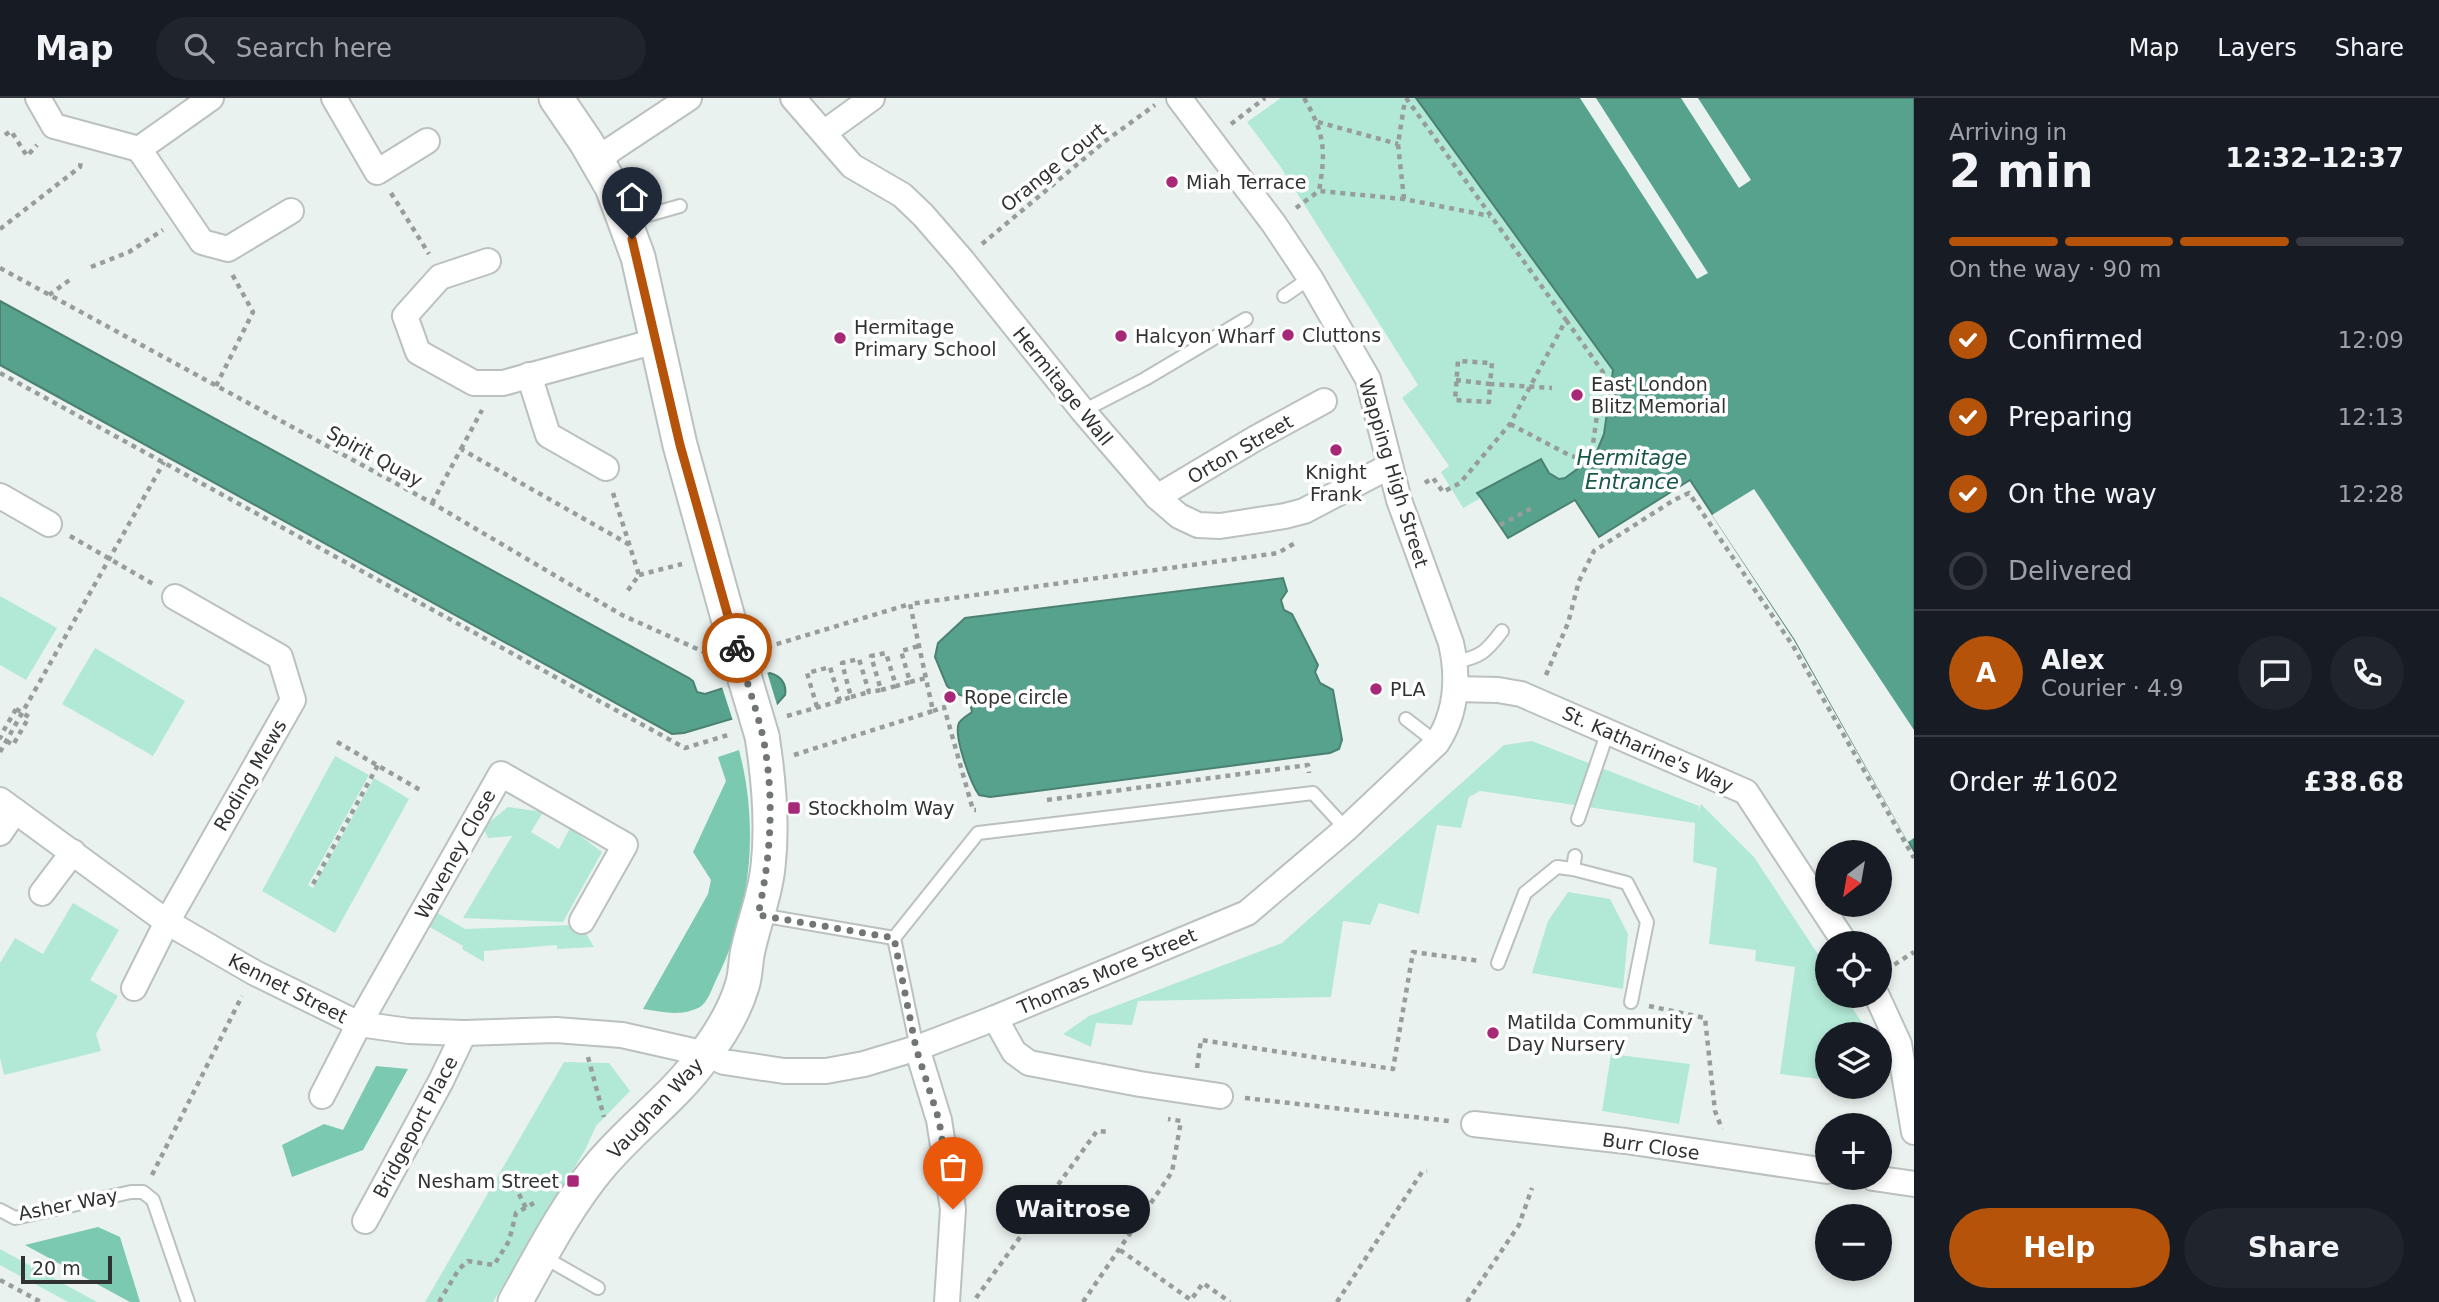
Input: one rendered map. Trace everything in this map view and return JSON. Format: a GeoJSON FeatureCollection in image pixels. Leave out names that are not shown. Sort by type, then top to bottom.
{"type":"FeatureCollection","features":[{"type":"Feature","properties":{"kind":"street"},"geometry":{"type":"LineString","coordinates":[[37,98],[54,126],[139,149],[202,242],[228,249],[291,211]]}},
{"type":"Feature","properties":{"kind":"street"},"geometry":{"type":"LineString","coordinates":[[139,149],[211,98]]}},
{"type":"Feature","properties":{"kind":"street"},"geometry":{"type":"LineString","coordinates":[[334,98],[377,172],[427,141]]}},
{"type":"Feature","properties":{"kind":"street","name":"Vaughan Way"},"geometry":{"type":"LineString","coordinates":[[515,1302],[568,1210],[613,1151],[662,1106],[705,1054],[725,1023],[742,987],[768,868],[771,786],[742,666],[680,445],[638,257],[612,187],[556,98]]}},
{"type":"Feature","properties":{"kind":"street"},"geometry":{"type":"LineString","coordinates":[[598,162],[612,149],[689,98]]}},
{"type":"Feature","properties":{"kind":"street","name":"Hermitage Wall"},"geometry":{"type":"LineString","coordinates":[[793,98],[852,166],[902,195],[923,215],[1083,411],[1157,497],[1179,516],[1198,525],[1220,526],[1304,511],[1390,466]]}},
{"type":"Feature","properties":{"kind":"street"},"geometry":{"type":"LineString","coordinates":[[825,132],[872,98]]}},
{"type":"Feature","properties":{"kind":"street","name":"Wapping High Street"},"geometry":{"type":"LineString","coordinates":[[1179,98],[1274,224],[1310,278],[1368,379],[1399,500],[1451,643],[1455,662],[1455,689]]}},
{"type":"Feature","properties":{"kind":"street"},"geometry":{"type":"LineString","coordinates":[[488,261],[440,277],[405,316],[418,352],[474,383],[503,383],[656,341]]}},
{"type":"Feature","properties":{"kind":"street"},"geometry":{"type":"LineString","coordinates":[[529,375],[548,435],[606,468]]}},
{"type":"Feature","properties":{"kind":"street","name":"Orton Street"},"geometry":{"type":"LineString","coordinates":[[1157,497],[1256,438],[1325,401]]}},
{"type":"Feature","properties":{"kind":"street"},"geometry":{"type":"LineString","coordinates":[[0,496],[50,524]]}},
{"type":"Feature","properties":{"kind":"street","name":"Roding Mews"},"geometry":{"type":"LineString","coordinates":[[134,988],[167,922],[293,700],[280,657],[175,597]]}},
{"type":"Feature","properties":{"kind":"street","name":"St. Katharine's Way"},"geometry":{"type":"LineString","coordinates":[[1455,689],[1498,690],[1536,699],[1746,792],[1836,931]]}},
{"type":"Feature","properties":{"kind":"street","name":"Thomas More Street"},"geometry":{"type":"LineString","coordinates":[[916,1048],[1247,913],[1346,829],[1437,743],[1447,729],[1453,710],[1455,689]]}},
{"type":"Feature","properties":{"kind":"street","name":"Waveney Close"},"geometry":{"type":"LineString","coordinates":[[359,1024],[500,774],[625,845],[582,921]]}},
{"type":"Feature","properties":{"kind":"street"},"geometry":{"type":"LineString","coordinates":[[0,833],[8,805]]}},
{"type":"Feature","properties":{"kind":"street","name":"Kennet Street"},"geometry":{"type":"LineString","coordinates":[[8,805],[167,922],[255,973],[359,1024],[385,1030],[464,1033],[581,1031],[622,1035],[705,1054]]}},
{"type":"Feature","properties":{"kind":"street"},"geometry":{"type":"LineString","coordinates":[[42,894],[73,852]]}},
{"type":"Feature","properties":{"kind":"street"},"geometry":{"type":"LineString","coordinates":[[1882,1008],[1899,1044],[1914,1132]]}},
{"type":"Feature","properties":{"kind":"street"},"geometry":{"type":"LineString","coordinates":[[995,1018],[1014,1052],[1029,1063],[1220,1096]]}},
{"type":"Feature","properties":{"kind":"street"},"geometry":{"type":"LineString","coordinates":[[322,1096],[359,1024]]}},
{"type":"Feature","properties":{"kind":"street","name":"Bridgeport Place"},"geometry":{"type":"LineString","coordinates":[[365,1220],[441,1081],[464,1033]]}},
{"type":"Feature","properties":{"kind":"street"},"geometry":{"type":"LineString","coordinates":[[705,1054],[724,1062],[784,1071],[826,1071],[864,1064],[916,1048],[939,1120],[953,1209],[947,1302]]}},
{"type":"Feature","properties":{"kind":"street","name":"Burr Close"},"geometry":{"type":"LineString","coordinates":[[1474,1124],[1626,1141],[1815,1169]]}},
{"type":"Feature","properties":{"kind":"street"},"geometry":{"type":"LineString","coordinates":[[1892,1181],[1914,1184]]}},
{"type":"Feature","properties":{"kind":"lane"},"geometry":{"type":"LineString","coordinates":[[626,221],[680,206]]}},
{"type":"Feature","properties":{"kind":"lane"},"geometry":{"type":"LineString","coordinates":[[1284,296],[1310,278]]}},
{"type":"Feature","properties":{"kind":"lane"},"geometry":{"type":"LineString","coordinates":[[1083,411],[1147,384],[1246,319]]}},
{"type":"Feature","properties":{"kind":"lane"},"geometry":{"type":"LineString","coordinates":[[1455,662],[1480,656],[1502,631]]}},
{"type":"Feature","properties":{"kind":"lane"},"geometry":{"type":"LineString","coordinates":[[1405,719],[1437,743]]}},
{"type":"Feature","properties":{"kind":"lane"},"geometry":{"type":"LineString","coordinates":[[1578,819],[1608,731]]}},
{"type":"Feature","properties":{"kind":"lane"},"geometry":{"type":"LineString","coordinates":[[894,938],[978,834],[1313,793],[1346,829]]}},
{"type":"Feature","properties":{"kind":"lane"},"geometry":{"type":"LineString","coordinates":[[1498,963],[1525,893],[1557,867],[1574,863],[1628,883],[1647,922],[1631,1002]]}},
{"type":"Feature","properties":{"kind":"lane"},"geometry":{"type":"LineString","coordinates":[[758,915],[894,938]]}},
{"type":"Feature","properties":{"kind":"lane"},"geometry":{"type":"LineString","coordinates":[[894,938],[916,1048]]}},
{"type":"Feature","properties":{"kind":"lane","name":"Asher Way"},"geometry":{"type":"LineString","coordinates":[[0,1210],[15,1218],[131,1192],[143,1192],[153,1200],[188,1302]]}},
{"type":"Feature","properties":{"kind":"lane"},"geometry":{"type":"LineString","coordinates":[[541,1256],[598,1288]]}},
{"type":"Feature","properties":{"kind":"path","name":"Orange Court"},"geometry":{"type":"LineString","coordinates":[[962,260],[1104,142],[1163,98]]}},
{"type":"Feature","properties":{"kind":"path"},"geometry":{"type":"LineString","coordinates":[[1210,139],[1265,98]]}},
{"type":"Feature","properties":{"kind":"path"},"geometry":{"type":"LineString","coordinates":[[1304,98],[1318,122],[1323,156],[1319,191]]}},
{"type":"Feature","properties":{"kind":"path"},"geometry":{"type":"LineString","coordinates":[[1405,199],[1398,144],[1406,98]]}},
{"type":"Feature","properties":{"kind":"path"},"geometry":{"type":"LineString","coordinates":[[1406,98],[1603,372],[1593,444],[1589,454],[1580,458],[1571,456],[1510,424]]}},
{"type":"Feature","properties":{"kind":"path"},"geometry":{"type":"LineString","coordinates":[[1318,122],[1398,144]]}},
{"type":"Feature","properties":{"kind":"path"},"geometry":{"type":"LineString","coordinates":[[0,229],[79,167]]}},
{"type":"Feature","properties":{"kind":"path"},"geometry":{"type":"LineString","coordinates":[[1274,224],[1319,191],[1405,199],[1491,216]]}},
{"type":"Feature","properties":{"kind":"path"},"geometry":{"type":"LineString","coordinates":[[401,208],[424,244]]}},
{"type":"Feature","properties":{"kind":"path"},"geometry":{"type":"LineString","coordinates":[[90,267],[129,252],[145,242]]}},
{"type":"Feature","properties":{"kind":"path"},"geometry":{"type":"LineString","coordinates":[[216,386],[253,312],[217,247]]}},
{"type":"Feature","properties":{"kind":"path","name":"Spirit Quay"},"geometry":{"type":"LineString","coordinates":[[0,268],[432,503],[622,615],[717,658],[742,666],[771,646],[910,604],[1278,553],[1298,540]]}},
{"type":"Feature","properties":{"kind":"path"},"geometry":{"type":"LineString","coordinates":[[49,295],[71,279]]}},
{"type":"Feature","properties":{"kind":"path"},"geometry":{"type":"LineString","coordinates":[[1399,500],[1433,478],[1443,492],[1460,483],[1510,424],[1566,320]]}},
{"type":"Feature","properties":{"kind":"path"},"geometry":{"type":"LineString","coordinates":[[1458,361],[1492,363],[1490,384],[1489,402],[1455,400],[1458,361]]}},
{"type":"Feature","properties":{"kind":"path"},"geometry":{"type":"LineString","coordinates":[[0,373],[685,748],[944,707],[973,810],[986,808]]}},
{"type":"Feature","properties":{"kind":"path"},"geometry":{"type":"LineString","coordinates":[[1456,380],[1552,388]]}},
{"type":"Feature","properties":{"kind":"path"},"geometry":{"type":"LineString","coordinates":[[432,503],[475,422]]}},
{"type":"Feature","properties":{"kind":"path"},"geometry":{"type":"LineString","coordinates":[[461,449],[629,545]]}},
{"type":"Feature","properties":{"kind":"path"},"geometry":{"type":"LineString","coordinates":[[0,752],[164,462]]}},
{"type":"Feature","properties":{"kind":"path"},"geometry":{"type":"LineString","coordinates":[[606,468],[639,575]]}},
{"type":"Feature","properties":{"kind":"path"},"geometry":{"type":"LineString","coordinates":[[1536,699],[1568,623],[1579,581],[1594,551],[1689,493],[1793,646],[1914,858]]}},
{"type":"Feature","properties":{"kind":"path"},"geometry":{"type":"LineString","coordinates":[[1500,525],[1532,508]]}},
{"type":"Feature","properties":{"kind":"path"},"geometry":{"type":"LineString","coordinates":[[50,524],[175,597]]}},
{"type":"Feature","properties":{"kind":"path"},"geometry":{"type":"LineString","coordinates":[[626,593],[639,575],[691,561]]}},
{"type":"Feature","properties":{"kind":"path"},"geometry":{"type":"LineString","coordinates":[[910,604],[933,710]]}},
{"type":"Feature","properties":{"kind":"path"},"geometry":{"type":"LineString","coordinates":[[910,682],[901,651],[919,646]]}},
{"type":"Feature","properties":{"kind":"path"},"geometry":{"type":"LineString","coordinates":[[881,690],[871,656],[886,653],[896,686]]}},
{"type":"Feature","properties":{"kind":"path"},"geometry":{"type":"LineString","coordinates":[[851,697],[842,663],[859,659],[869,692]]}},
{"type":"Feature","properties":{"kind":"path"},"geometry":{"type":"LineString","coordinates":[[817,707],[807,673],[830,667],[840,701]]}},
{"type":"Feature","properties":{"kind":"path"},"geometry":{"type":"LineString","coordinates":[[761,738],[817,707],[926,678]]}},
{"type":"Feature","properties":{"kind":"path"},"geometry":{"type":"LineString","coordinates":[[337,742],[420,790]]}},
{"type":"Feature","properties":{"kind":"path"},"geometry":{"type":"LineString","coordinates":[[313,884],[378,765]]}},
{"type":"Feature","properties":{"kind":"path"},"geometry":{"type":"LineString","coordinates":[[1040,801],[1308,765],[1313,793]]}},
{"type":"Feature","properties":{"kind":"path"},"geometry":{"type":"LineString","coordinates":[[1892,967],[1914,952]]}},
{"type":"Feature","properties":{"kind":"path"},"geometry":{"type":"LineString","coordinates":[[1193,1092],[1201,1040],[1393,1069],[1413,953],[1498,963]]}},
{"type":"Feature","properties":{"kind":"path"},"geometry":{"type":"LineString","coordinates":[[1631,1002],[1704,1018],[1715,1111],[1723,1131]]}},
{"type":"Feature","properties":{"kind":"path"},"geometry":{"type":"LineString","coordinates":[[143,1192],[237,1004]]}},
{"type":"Feature","properties":{"kind":"path"},"geometry":{"type":"LineString","coordinates":[[581,1031],[613,1151]]}},
{"type":"Feature","properties":{"kind":"path"},"geometry":{"type":"LineString","coordinates":[[1220,1096],[1474,1124]]}},
{"type":"Feature","properties":{"kind":"path"},"geometry":{"type":"LineString","coordinates":[[1083,1302],[1172,1172],[1181,1121],[1168,1119]]}},
{"type":"Feature","properties":{"kind":"path"},"geometry":{"type":"LineString","coordinates":[[974,1302],[1097,1131],[1108,1132]]}},
{"type":"Feature","properties":{"kind":"path"},"geometry":{"type":"LineString","coordinates":[[1337,1302],[1422,1172],[1427,1171]]}},
{"type":"Feature","properties":{"kind":"path"},"geometry":{"type":"LineString","coordinates":[[1467,1302],[1519,1225],[1532,1188]]}},
{"type":"Feature","properties":{"kind":"path"},"geometry":{"type":"LineString","coordinates":[[519,1194],[526,1208]]}},
{"type":"Feature","properties":{"kind":"path"},"geometry":{"type":"LineString","coordinates":[[439,1302],[459,1269],[468,1261],[494,1265],[509,1241],[516,1213],[538,1201],[552,1202],[568,1210]]}},
{"type":"Feature","properties":{"kind":"path"},"geometry":{"type":"LineString","coordinates":[[1120,1250],[1191,1300],[1203,1283],[1230,1302]]}},
{"type":"Feature","properties":{"kind":"path"},"geometry":{"type":"LineString","coordinates":[[0,1279],[41,1302]]}},
{"type":"Feature","properties":{"kind":"shaded area"},"geometry":{"type":"Polygon","coordinates":[[[1281,98],[1518,98],[1690,480],[1599,537],[1575,500],[1508,538],[1481,498],[1463,508],[1441,472],[1449,466],[1402,398],[1418,385],[1280,166],[1247,122],[1281,98]]]}},
{"type":"Feature","properties":{"kind":"shaded area"},"geometry":{"type":"Polygon","coordinates":[[[0,596],[57,628],[26,680],[0,665],[0,596]]]}},
{"type":"Feature","properties":{"kind":"shaded area"},"geometry":{"type":"Polygon","coordinates":[[[95,648],[185,701],[153,756],[62,704],[95,648]]]}},
{"type":"Feature","properties":{"kind":"shaded area"},"geometry":{"type":"Polygon","coordinates":[[[1532,741],[1699,806],[1698,813],[1701,804],[1754,857],[1815,950],[1815,1008],[1853,1008],[1861,1022],[1815,1022],[1815,1078],[1780,1074],[1795,967],[1755,961],[1756,950],[1709,944],[1717,868],[1693,862],[1695,823],[1480,791],[1469,797],[1461,828],[1437,825],[1419,914],[1379,903],[1370,925],[1343,921],[1331,997],[1138,1001],[1132,1025],[1096,1023],[1091,1047],[1063,1034],[1089,1016],[1282,943],[1504,745],[1532,741]]]}},
{"type":"Feature","properties":{"kind":"shaded area"},"geometry":{"type":"Polygon","coordinates":[[[739,750],[749,808],[750,837],[744,896],[728,953],[710,995],[700,1007],[679,1013],[643,1009],[708,894],[711,880],[693,852],[726,781],[718,757],[739,750]]]}},
{"type":"Feature","properties":{"kind":"shaded area"},"geometry":{"type":"Polygon","coordinates":[[[335,756],[369,775],[308,885],[313,888],[374,778],[409,799],[335,933],[262,891],[335,756]]]}},
{"type":"Feature","properties":{"kind":"shaded area"},"geometry":{"type":"Polygon","coordinates":[[[508,807],[543,812],[531,832],[559,849],[570,828],[602,852],[563,922],[463,918],[512,836],[488,838],[483,827],[508,807]]]}},
{"type":"Feature","properties":{"kind":"shaded area"},"geometry":{"type":"Polygon","coordinates":[[[1568,892],[1610,899],[1628,934],[1623,989],[1532,973],[1548,921],[1568,892]]]}},
{"type":"Feature","properties":{"kind":"shaded area"},"geometry":{"type":"Polygon","coordinates":[[[73,903],[119,930],[90,980],[118,996],[96,1034],[101,1051],[4,1075],[0,1058],[0,963],[15,938],[43,954],[73,903]]]}},
{"type":"Feature","properties":{"kind":"shaded area"},"geometry":{"type":"Polygon","coordinates":[[[436,912],[465,929],[573,925],[587,935],[594,947],[557,949],[557,945],[484,951],[484,962],[462,949],[463,946],[428,926],[436,912]]]}},
{"type":"Feature","properties":{"kind":"shaded area"},"geometry":{"type":"Polygon","coordinates":[[[1611,1054],[1690,1064],[1679,1124],[1602,1111],[1611,1054]]]}},
{"type":"Feature","properties":{"kind":"shaded area"},"geometry":{"type":"Polygon","coordinates":[[[564,1062],[609,1063],[630,1091],[596,1126],[585,1150],[493,1302],[425,1302],[564,1062]]]}},
{"type":"Feature","properties":{"kind":"shaded area"},"geometry":{"type":"Polygon","coordinates":[[[376,1066],[408,1069],[363,1150],[292,1177],[282,1145],[324,1124],[343,1130],[376,1066]]]}},
{"type":"Feature","properties":{"kind":"shaded area"},"geometry":{"type":"Polygon","coordinates":[[[98,1227],[120,1237],[140,1302],[130,1302],[25,1245],[98,1227]]]}},
{"type":"Feature","properties":{"kind":"shaded area"},"geometry":{"type":"Polygon","coordinates":[[[0,1249],[97,1302],[68,1302],[0,1265],[0,1249]]]}},
{"type":"Feature","properties":{"kind":"water","name":"Hermitage Entrance"},"geometry":{"type":"Polygon","coordinates":[[[1416,98],[1914,98],[1914,851],[1795,640],[1690,480],[1599,537],[1575,500],[1508,538],[1477,493],[1541,459],[1549,473],[1559,479],[1565,478],[1595,456],[1604,434],[1613,370],[1416,98]]]}},
{"type":"Feature","properties":{"kind":"water"},"geometry":{"type":"Polygon","coordinates":[[[0,301],[689,678],[697,692],[705,694],[770,673],[782,681],[785,695],[775,706],[684,733],[672,734],[0,365],[0,301]]]}},
{"type":"Feature","properties":{"kind":"water"},"geometry":{"type":"Polygon","coordinates":[[[1283,578],[1287,591],[1281,600],[1284,610],[1292,614],[1318,665],[1315,672],[1320,683],[1333,690],[1342,740],[1339,749],[1330,753],[990,797],[979,795],[958,738],[959,723],[972,712],[969,698],[955,693],[947,686],[935,657],[938,643],[965,618],[1283,578]]]}},
{"type":"Feature","properties":{"kind":"pier"},"geometry":{"type":"Polygon","coordinates":[[[1580,98],[1596,98],[1708,273],[1697,279],[1580,98]]]}},
{"type":"Feature","properties":{"kind":"pier"},"geometry":{"type":"Polygon","coordinates":[[[1681,98],[1698,98],[1751,180],[1739,188],[1681,98]]]}},
{"type":"Feature","properties":{"kind":"pier"},"geometry":{"type":"Polygon","coordinates":[[[1754,489],[1914,730],[1914,838],[1908,842],[1795,640],[1712,515],[1754,489]]]}},
{"type":"Feature","properties":{"kind":"pier"},"geometry":{"type":"Polygon","coordinates":[[[767,672],[778,708],[733,721],[722,687],[767,672]]]}},
{"type":"Feature","properties":{"kind":"way so far"},"geometry":{"type":"LineString","coordinates":[[737,648],[762,736],[771,786],[768,868],[758,915],[894,938],[916,1048],[939,1120],[953,1209]]}},
{"type":"Feature","properties":{"kind":"place","name":"Miah Terrace"},"geometry":{"type":"Point","coordinates":[1172,182]}},
{"type":"Feature","properties":{"kind":"place","name":"Cluttons"},"geometry":{"type":"Point","coordinates":[1288,335]}},
{"type":"Feature","properties":{"kind":"place","name":"Halcyon Wharf"},"geometry":{"type":"Point","coordinates":[1121,336]}},
{"type":"Feature","properties":{"kind":"place","name":"Hermitage Primary School"},"geometry":{"type":"Point","coordinates":[840,338]}},
{"type":"Feature","properties":{"kind":"place","name":"East London Blitz Memorial"},"geometry":{"type":"Point","coordinates":[1577,395]}},
{"type":"Feature","properties":{"kind":"place","name":"Knight Frank"},"geometry":{"type":"Point","coordinates":[1336,450]}},
{"type":"Feature","properties":{"kind":"place","name":"PLA"},"geometry":{"type":"Point","coordinates":[1376,689]}},
{"type":"Feature","properties":{"kind":"place","name":"Rope circle"},"geometry":{"type":"Point","coordinates":[950,697]}},
{"type":"Feature","properties":{"kind":"place","name":"Stockholm Way"},"geometry":{"type":"Point","coordinates":[794,808]}},
{"type":"Feature","properties":{"kind":"place","name":"Matilda Community Day Nursery"},"geometry":{"type":"Point","coordinates":[1493,1033]}},
{"type":"Feature","properties":{"kind":"place","name":"Nesham Street"},"geometry":{"type":"Point","coordinates":[573,1181]}},
{"type":"Feature","properties":{"kind":"place","name":"Waitrose"},"geometry":{"type":"Point","coordinates":[953,1209]}},
{"type":"Feature","properties":{"kind":"route"},"geometry":{"type":"LineString","coordinates":[[632,239],[680,445],[737,648]]}}]}
